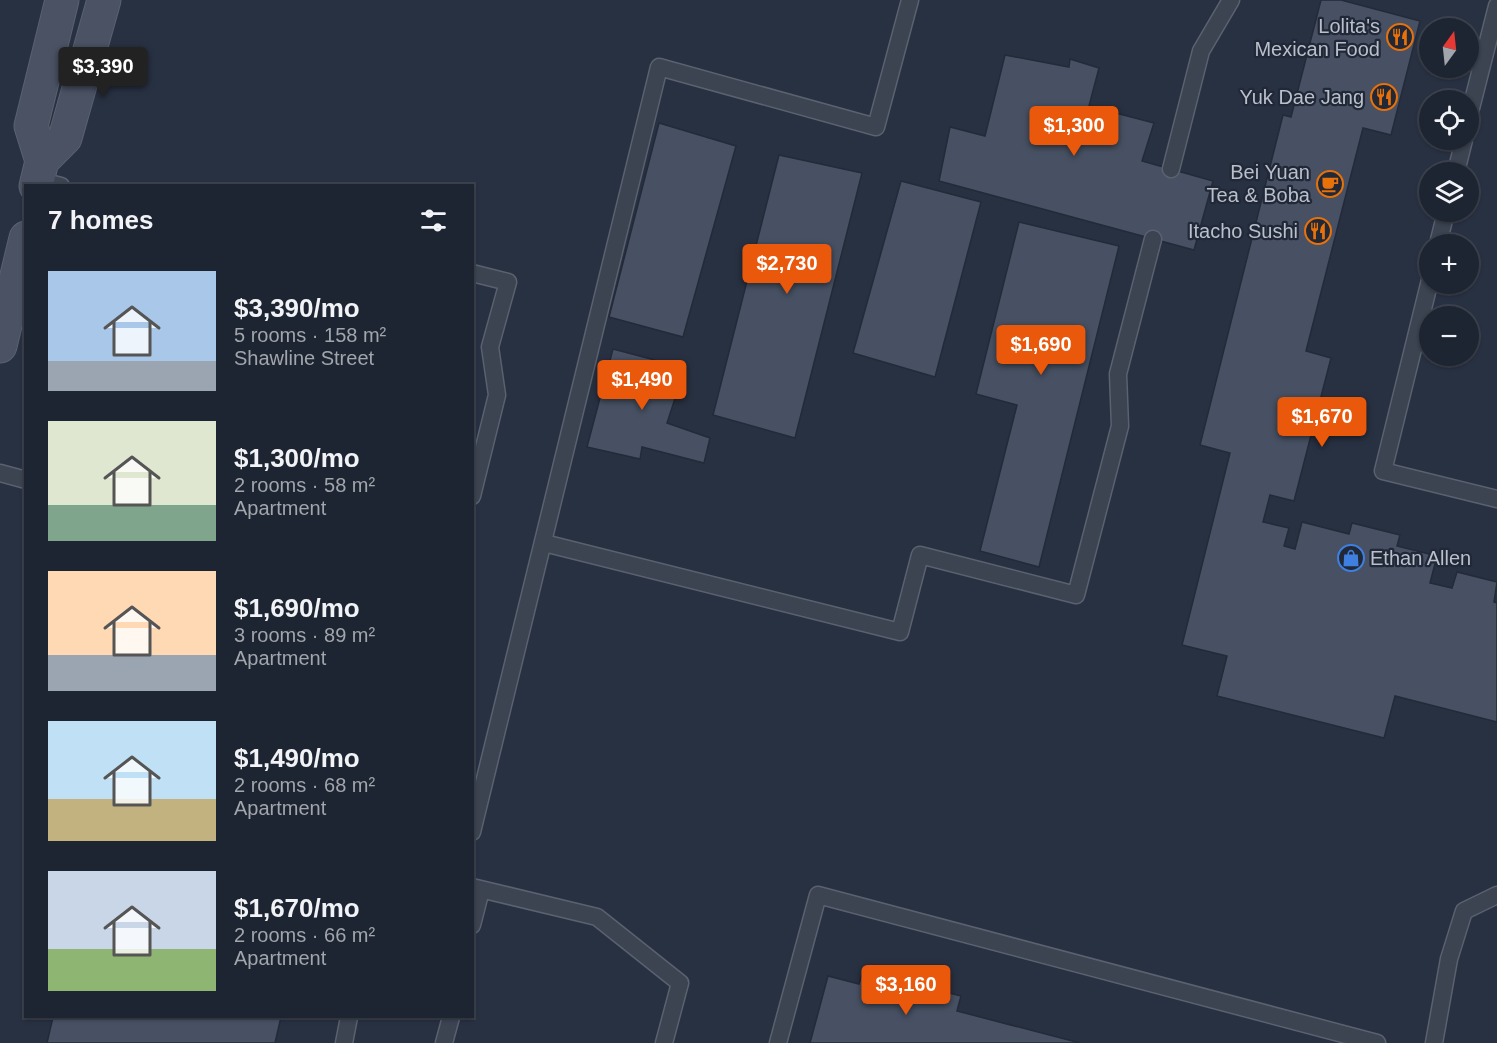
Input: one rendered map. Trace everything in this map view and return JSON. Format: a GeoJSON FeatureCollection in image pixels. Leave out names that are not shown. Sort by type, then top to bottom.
{"type":"FeatureCollection","features":[{"type":"Feature","properties":{"kind":"street"},"geometry":{"type":"LineString","coordinates":[[44,178],[31,126],[62,0]]}},
{"type":"Feature","properties":{"kind":"street"},"geometry":{"type":"LineString","coordinates":[[44,178],[65,138],[104,0]]}},
{"type":"Feature","properties":{"kind":"street"},"geometry":{"type":"LineString","coordinates":[[0,346],[24,246]]}},
{"type":"Feature","properties":{"kind":"lane"},"geometry":{"type":"LineString","coordinates":[[474,824],[659,67],[876,128],[910,0]]}},
{"type":"Feature","properties":{"kind":"lane"},"geometry":{"type":"LineString","coordinates":[[1171,170],[1201,51],[1231,0]]}},
{"type":"Feature","properties":{"kind":"lane"},"geometry":{"type":"LineString","coordinates":[[1476,90],[1496,16]]}},
{"type":"Feature","properties":{"kind":"lane"},"geometry":{"type":"LineString","coordinates":[[544,543],[900,632],[920,555],[1076,595],[1120,426],[1118,374],[1153,239]]}},
{"type":"Feature","properties":{"kind":"lane"},"geometry":{"type":"LineString","coordinates":[[474,274],[508,282],[490,347],[497,395],[474,488]]}},
{"type":"Feature","properties":{"kind":"lane"},"geometry":{"type":"LineString","coordinates":[[1427,294],[1383,471],[1497,499]]}},
{"type":"Feature","properties":{"kind":"lane"},"geometry":{"type":"LineString","coordinates":[[0,473],[24,479]]}},
{"type":"Feature","properties":{"kind":"lane"},"geometry":{"type":"LineString","coordinates":[[474,910],[477,888],[597,917],[680,983],[664,1043]]}},
{"type":"Feature","properties":{"kind":"lane"},"geometry":{"type":"LineString","coordinates":[[778,1043],[818,895],[1377,1043]]}},
{"type":"Feature","properties":{"kind":"lane"},"geometry":{"type":"LineString","coordinates":[[1434,1043],[1449,959],[1464,911],[1497,895]]}},
{"type":"Feature","properties":{"kind":"lane"},"geometry":{"type":"LineString","coordinates":[[344,1043],[349,1018]]}},
{"type":"Feature","properties":{"kind":"lane"},"geometry":{"type":"LineString","coordinates":[[444,1043],[450,1018]]}},
{"type":"Feature","properties":{"kind":"building"},"geometry":{"type":"Polygon","coordinates":[[[1321,0],[1341,0],[1419,21],[1391,135],[1363,128],[1306,351],[1331,358],[1294,501],[1270,495],[1263,522],[1289,528],[1284,546],[1295,549],[1302,522],[1349,534],[1352,523],[1400,535],[1397,546],[1437,556],[1430,583],[1452,588],[1457,572],[1497,582],[1494,602],[1497,603],[1497,722],[1395,696],[1384,738],[1217,696],[1227,656],[1182,645],[1230,453],[1200,445],[1283,115],[1291,117],[1321,0]]]}},
{"type":"Feature","properties":{"kind":"building"},"geometry":{"type":"Polygon","coordinates":[[[1005,55],[1069,67],[1070,59],[1099,68],[1089,106],[1154,123],[1142,161],[1213,181],[1194,250],[939,181],[950,127],[985,136],[1005,55]]]}},
{"type":"Feature","properties":{"kind":"building"},"geometry":{"type":"Polygon","coordinates":[[[659,123],[736,146],[683,337],[609,317],[659,123]]]}},
{"type":"Feature","properties":{"kind":"building"},"geometry":{"type":"Polygon","coordinates":[[[779,155],[862,173],[795,438],[713,415],[779,155]]]}},
{"type":"Feature","properties":{"kind":"building"},"geometry":{"type":"Polygon","coordinates":[[[901,181],[981,202],[935,377],[853,353],[901,181]]]}},
{"type":"Feature","properties":{"kind":"building"},"geometry":{"type":"Polygon","coordinates":[[[1019,222],[1119,246],[1039,567],[980,551],[1017,405],[976,394],[1019,222]]]}},
{"type":"Feature","properties":{"kind":"building"},"geometry":{"type":"Polygon","coordinates":[[[613,349],[685,368],[667,423],[710,438],[704,463],[642,447],[640,459],[587,447],[613,349]]]}},
{"type":"Feature","properties":{"kind":"building"},"geometry":{"type":"Polygon","coordinates":[[[863,971],[961,996],[957,1011],[1080,1043],[810,1043],[828,976],[859,984],[863,971]]]}},
{"type":"Feature","properties":{"kind":"building"},"geometry":{"type":"Polygon","coordinates":[[[53,1018],[281,1018],[275,1043],[47,1043],[53,1018]]]}},
{"type":"Feature","properties":{"kind":"place","name":"Lolita's Mexican Food"},"geometry":{"type":"Point","coordinates":[1400,37]}},
{"type":"Feature","properties":{"kind":"place","name":"Yuk Dae Jang"},"geometry":{"type":"Point","coordinates":[1384,97]}},
{"type":"Feature","properties":{"kind":"place","name":"Bei Yuan Tea & Boba"},"geometry":{"type":"Point","coordinates":[1330,184]}},
{"type":"Feature","properties":{"kind":"place","name":"Itacho Sushi"},"geometry":{"type":"Point","coordinates":[1318,231]}},
{"type":"Feature","properties":{"kind":"place","name":"Ethan Allen"},"geometry":{"type":"Point","coordinates":[1351,558]}}]}
